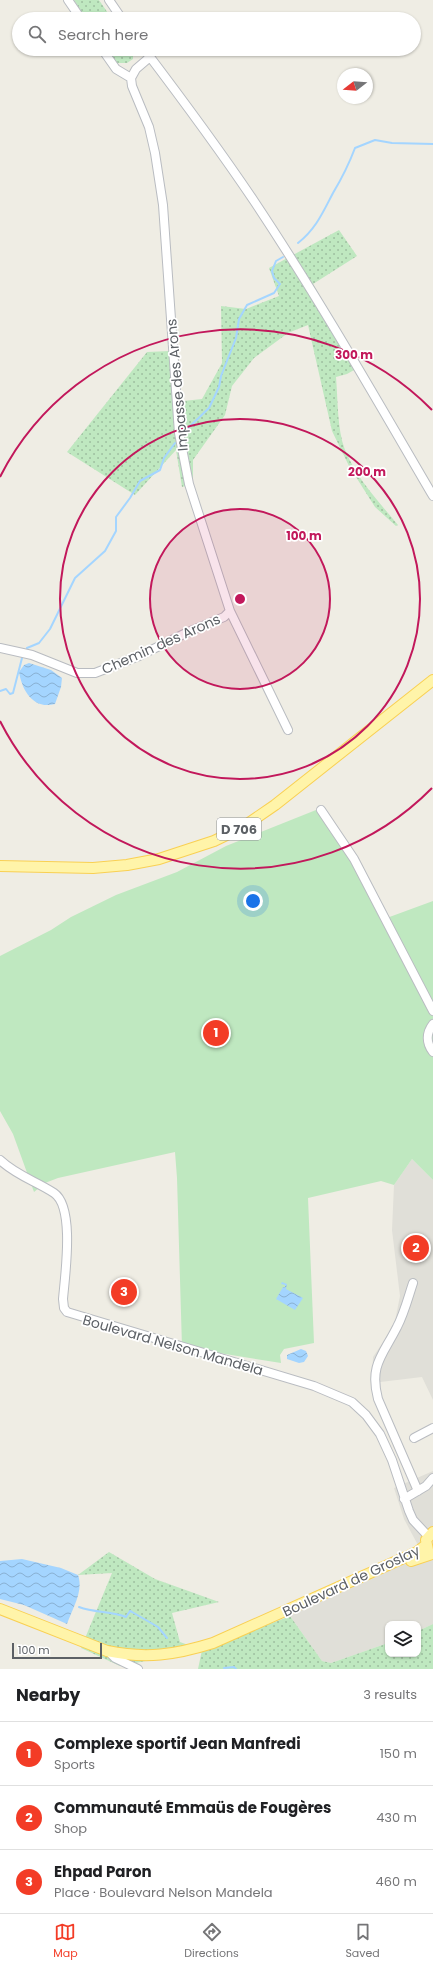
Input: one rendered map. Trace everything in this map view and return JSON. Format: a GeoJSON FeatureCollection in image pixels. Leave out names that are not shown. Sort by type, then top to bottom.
{"type":"FeatureCollection","features":[{"type":"Feature","properties":{"kind":"main road","name":"D 706"},"geometry":{"type":"LineString","coordinates":[[0,866],[94,868],[127,865],[165,857],[214,841],[243,827],[275,804],[433,680]]}},
{"type":"Feature","properties":{"kind":"main road"},"geometry":{"type":"LineString","coordinates":[[429,1537],[433,1554]]}},
{"type":"Feature","properties":{"kind":"main road","name":"Boulevard de Groslay"},"geometry":{"type":"LineString","coordinates":[[0,1609],[107,1650],[141,1655],[164,1655],[187,1651],[213,1643],[276,1616],[417,1552],[429,1537]]}},
{"type":"Feature","properties":{"kind":"main road","name":"Boulevard de Groslay"},"geometry":{"type":"LineString","coordinates":[[276,1616],[342,1592],[420,1557],[433,1554]]}},
{"type":"Feature","properties":{"kind":"street"},"geometry":{"type":"LineString","coordinates":[[68,0],[76,12]]}},
{"type":"Feature","properties":{"kind":"street"},"geometry":{"type":"LineString","coordinates":[[109,0],[117,12]]}},
{"type":"Feature","properties":{"kind":"street"},"geometry":{"type":"LineString","coordinates":[[107,56],[116,69],[131,78],[143,61],[150,56],[225,158],[275,234],[335,330],[433,496]]}},
{"type":"Feature","properties":{"kind":"street","name":"Impasse des Arons"},"geometry":{"type":"LineString","coordinates":[[131,78],[132,86],[149,127],[155,153],[163,205],[179,433],[189,484],[230,611],[288,730]]}},
{"type":"Feature","properties":{"kind":"street","name":"Chemin des Arons"},"geometry":{"type":"LineString","coordinates":[[0,648],[32,655],[76,673],[95,673],[139,656],[188,632],[224,617],[230,611]]}},
{"type":"Feature","properties":{"kind":"street"},"geometry":{"type":"LineString","coordinates":[[321,810],[354,859],[433,1011]]}},
{"type":"Feature","properties":{"kind":"street"},"geometry":{"type":"LineString","coordinates":[[433,1024],[427,1037],[428,1045],[433,1052]]}},
{"type":"Feature","properties":{"kind":"street","name":"Boulevard Nelson Mandela"},"geometry":{"type":"LineString","coordinates":[[0,1160],[11,1170],[54,1193],[62,1199],[66,1209],[67,1228],[63,1299],[67,1312],[314,1386],[352,1402],[366,1415],[380,1434],[392,1460],[404,1499]]}},
{"type":"Feature","properties":{"kind":"street"},"geometry":{"type":"LineString","coordinates":[[413,1284],[398,1326],[377,1365],[374,1384],[381,1406],[418,1491]]}},
{"type":"Feature","properties":{"kind":"street"},"geometry":{"type":"LineString","coordinates":[[414,1438],[433,1428]]}},
{"type":"Feature","properties":{"kind":"street"},"geometry":{"type":"LineString","coordinates":[[429,1537],[414,1520],[404,1499],[418,1491],[433,1478]]}},
{"type":"Feature","properties":{"kind":"street"},"geometry":{"type":"LineString","coordinates":[[107,1650],[115,1658],[138,1669]]}},
{"type":"Feature","properties":{"kind":"street"},"geometry":{"type":"LineString","coordinates":[[141,1655],[142,1669]]}},
{"type":"Feature","properties":{"kind":"shaded area"},"geometry":{"type":"Polygon","coordinates":[[[412,1159],[433,1180],[433,1400],[422,1377],[372,1383],[373,1357],[394,1326],[400,1296],[392,1230],[394,1185],[412,1159]]]}},
{"type":"Feature","properties":{"kind":"shaded area"},"geometry":{"type":"Polygon","coordinates":[[[433,1471],[433,1624],[421,1630],[421,1621],[385,1621],[385,1644],[331,1663],[322,1661],[290,1616],[350,1576],[419,1547],[404,1519],[394,1488],[433,1471]]]}},
{"type":"Feature","properties":{"kind":"green space"},"geometry":{"type":"Polygon","coordinates":[[[74,0],[99,0],[107,12],[82,12],[74,0]]]}},
{"type":"Feature","properties":{"kind":"green space"},"geometry":{"type":"Polygon","coordinates":[[[111,56],[133,56],[133,59],[127,63],[117,63],[111,56]]]}},
{"type":"Feature","properties":{"kind":"green space"},"geometry":{"type":"Polygon","coordinates":[[[339,230],[357,256],[313,284],[361,366],[347,374],[336,377],[340,433],[345,450],[356,471],[369,490],[398,525],[396,526],[375,507],[349,466],[332,431],[308,325],[288,333],[254,358],[232,386],[225,415],[193,460],[193,484],[182,487],[176,450],[135,495],[67,452],[147,352],[170,351],[174,402],[202,399],[222,363],[221,306],[246,309],[279,296],[269,268],[339,230]]]}},
{"type":"Feature","properties":{"kind":"green space"},"geometry":{"type":"Polygon","coordinates":[[[316,810],[357,871],[384,919],[433,901],[433,1180],[412,1159],[394,1185],[381,1181],[308,1198],[314,1343],[284,1349],[280,1355],[281,1363],[182,1347],[175,1152],[58,1178],[45,1183],[34,1192],[13,1134],[0,1111],[0,956],[51,930],[71,917],[116,895],[177,872],[226,846],[316,810]]]}},
{"type":"Feature","properties":{"kind":"green space"},"geometry":{"type":"Polygon","coordinates":[[[109,1552],[155,1579],[219,1602],[172,1613],[180,1642],[202,1650],[120,1666],[81,1648],[112,1573],[78,1575],[109,1552]]]}},
{"type":"Feature","properties":{"kind":"green space"},"geometry":{"type":"Polygon","coordinates":[[[290,1616],[322,1661],[331,1663],[385,1644],[385,1657],[421,1657],[421,1630],[433,1624],[433,1669],[198,1669],[202,1650],[290,1616]]]}},
{"type":"Feature","properties":{"kind":"water"},"geometry":{"type":"Polygon","coordinates":[[[29,663],[51,670],[62,678],[61,687],[55,704],[41,704],[30,697],[26,692],[19,672],[24,665],[29,663]]]}},
{"type":"Feature","properties":{"kind":"water"},"geometry":{"type":"Polygon","coordinates":[[[282,1282],[287,1284],[286,1289],[303,1298],[295,1310],[276,1299],[283,1287],[285,1287],[285,1285],[281,1284],[282,1282]]]}},
{"type":"Feature","properties":{"kind":"water"},"geometry":{"type":"Polygon","coordinates":[[[301,1349],[306,1351],[308,1356],[304,1362],[299,1363],[287,1359],[287,1355],[301,1349]]]}},
{"type":"Feature","properties":{"kind":"water"},"geometry":{"type":"Polygon","coordinates":[[[22,1559],[61,1568],[78,1575],[80,1587],[77,1600],[67,1624],[24,1605],[0,1599],[0,1561],[22,1559]]]}},
{"type":"Feature","properties":{"kind":"waterway"},"geometry":{"type":"LineString","coordinates":[[298,243],[310,232],[318,220],[342,176],[355,148],[375,140],[392,143],[433,144]]}},
{"type":"Feature","properties":{"kind":"waterway"},"geometry":{"type":"LineString","coordinates":[[186,430],[209,408],[219,387],[221,376],[236,338],[239,319],[247,305],[274,293],[280,284],[274,278],[272,271],[276,261],[283,257]]}},
{"type":"Feature","properties":{"kind":"waterway"},"geometry":{"type":"LineString","coordinates":[[27,648],[39,643],[50,629],[75,578],[105,551],[116,531],[116,517],[140,481],[160,470],[164,458],[175,443]]}},
{"type":"Feature","properties":{"kind":"waterway"},"geometry":{"type":"LineString","coordinates":[[0,691],[6,689],[10,694],[13,693],[22,658]]}},
{"type":"Feature","properties":{"kind":"waterway"},"geometry":{"type":"LineString","coordinates":[[79,1607],[126,1617],[130,1611],[158,1627],[167,1638]]}},
{"type":"Feature","properties":{"kind":"waterway"},"geometry":{"type":"LineString","coordinates":[[224,1668],[234,1667],[236,1669]]}},
{"type":"Feature","properties":{"kind":"place","name":"Complexe sportif Jean Manfredi"},"geometry":{"type":"Point","coordinates":[216,1033]}},
{"type":"Feature","properties":{"kind":"place","name":"Communauté Emmaüs de Fougères"},"geometry":{"type":"Point","coordinates":[416,1248]}},
{"type":"Feature","properties":{"kind":"place","name":"Ehpad Paron"},"geometry":{"type":"Point","coordinates":[124,1292]}}]}
